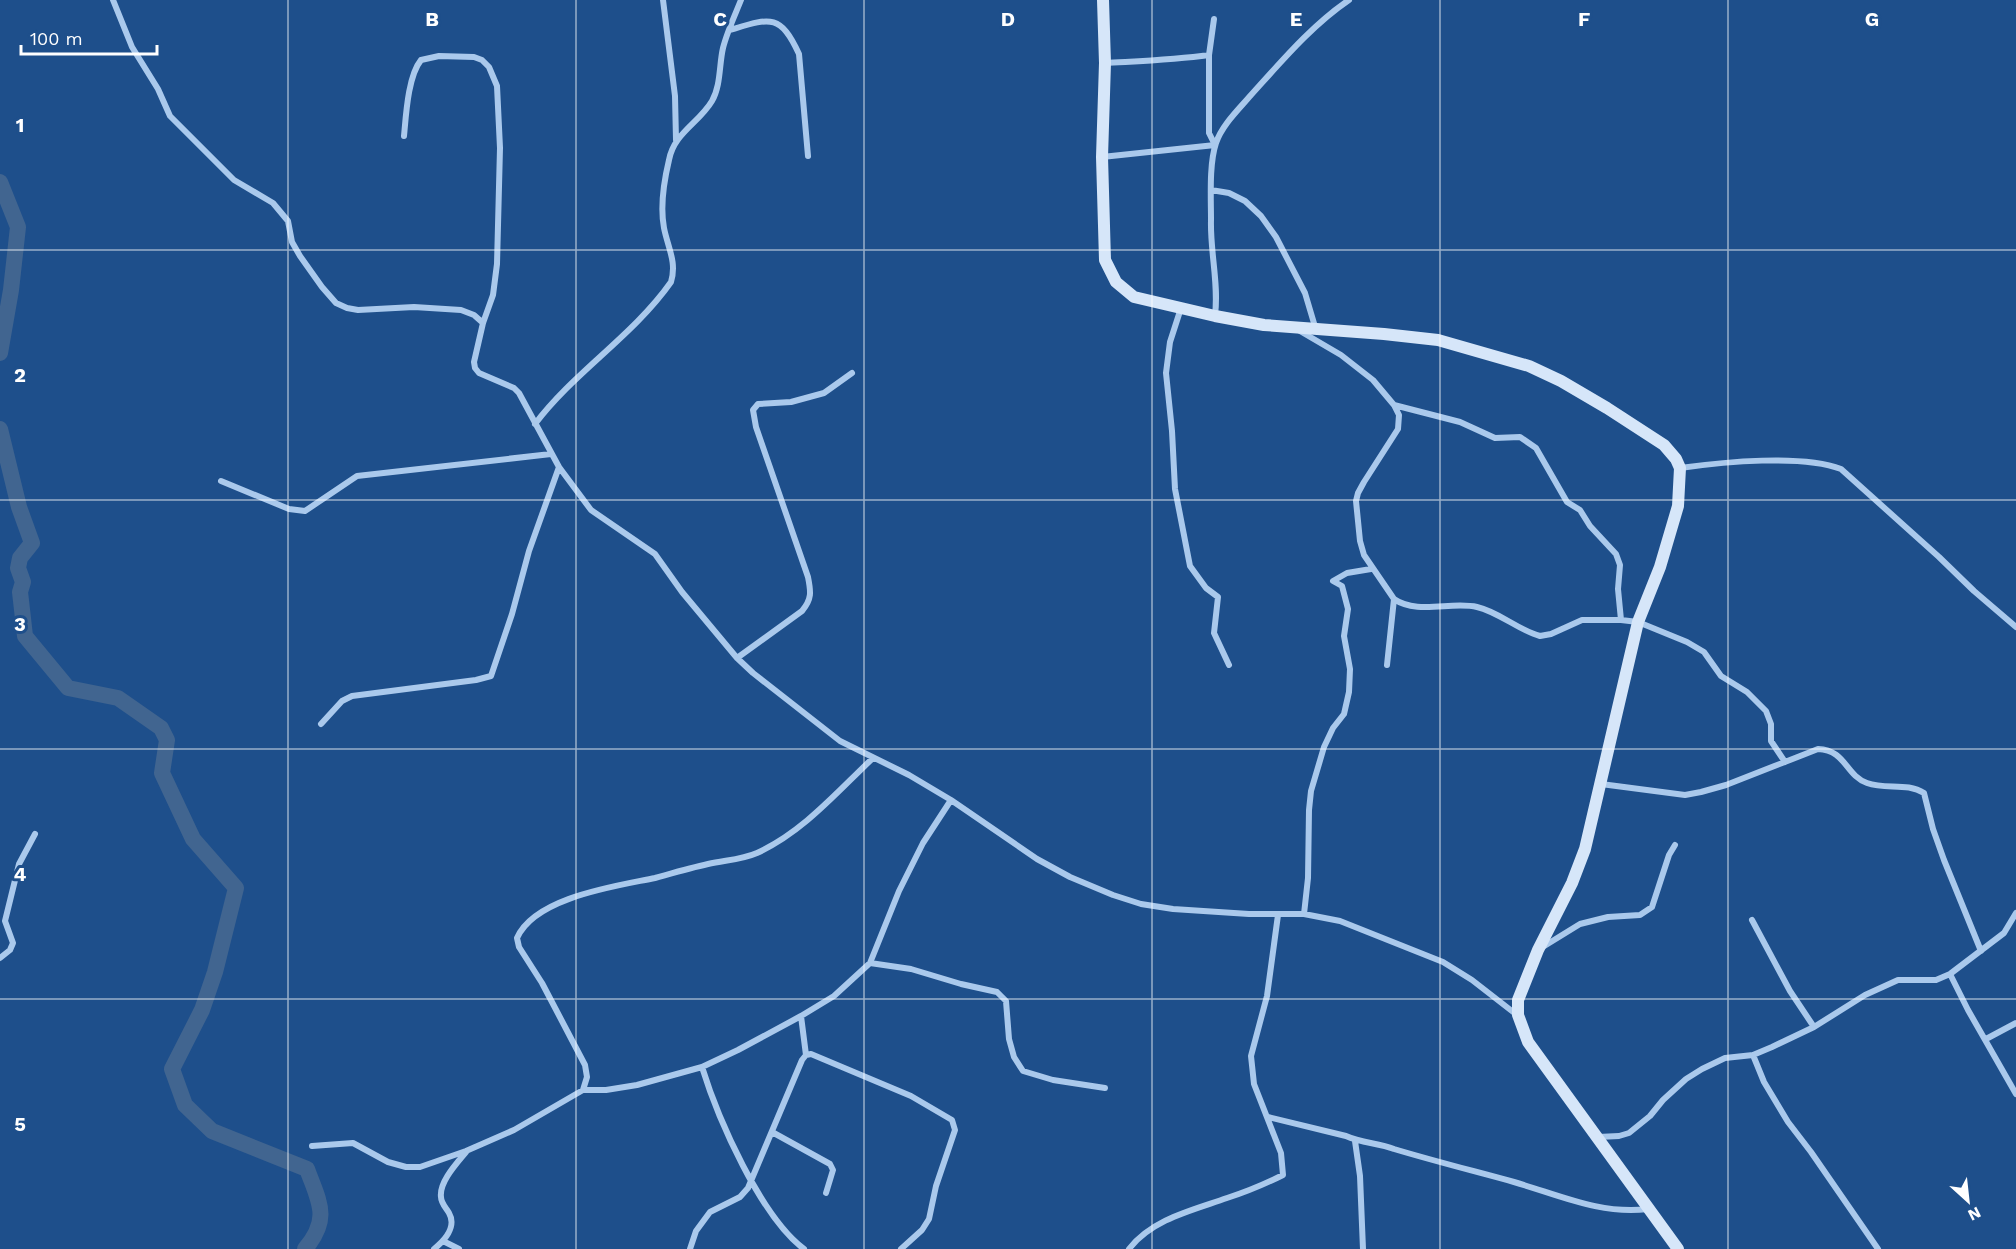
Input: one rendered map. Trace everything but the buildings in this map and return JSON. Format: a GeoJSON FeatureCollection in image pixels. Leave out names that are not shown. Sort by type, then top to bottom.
{"type":"FeatureCollection","features":[{"type":"Feature","properties":{"kind":"street"},"geometry":{"type":"LineString","coordinates":[[113,0],[132,47],[158,89],[170,116],[234,180],[273,203],[288,221],[292,242],[300,256],[336,303],[358,309],[414,307],[461,310],[474,315],[483,323]]}},
{"type":"Feature","properties":{"kind":"street"},"geometry":{"type":"LineString","coordinates":[[535,424],[547,407],[634,325],[671,282],[674,274],[674,261],[664,228],[662,210],[667,166],[676,140],[675,96],[663,0]]}},
{"type":"Feature","properties":{"kind":"street"},"geometry":{"type":"LineString","coordinates":[[676,140],[712,100],[719,79],[723,47],[741,0]]}},
{"type":"Feature","properties":{"kind":"street"},"geometry":{"type":"LineString","coordinates":[[1102,0],[1105,63],[1102,157],[1105,260],[1116,282],[1134,297],[1215,316],[1297,328],[1438,340],[1529,366],[1561,381],[1607,408],[1664,445],[1676,459],[1680,468],[1678,506],[1660,567],[1638,622],[1585,849],[1572,883],[1538,950],[1518,1000],[1518,1015],[1528,1042],[1678,1249]]}},
{"type":"Feature","properties":{"kind":"street"},"geometry":{"type":"LineString","coordinates":[[1215,316],[1217,304],[1212,263],[1211,190],[1215,145],[1228,122],[1262,84],[1322,21],[1349,0]]}},
{"type":"Feature","properties":{"kind":"street"},"geometry":{"type":"LineString","coordinates":[[1214,19],[1209,55],[1209,133],[1215,145]]}},
{"type":"Feature","properties":{"kind":"street"},"geometry":{"type":"LineString","coordinates":[[730,30],[768,21],[777,22],[792,40],[799,54],[808,156]]}},
{"type":"Feature","properties":{"kind":"street"},"geometry":{"type":"LineString","coordinates":[[1105,63],[1209,55]]}},
{"type":"Feature","properties":{"kind":"street"},"geometry":{"type":"LineString","coordinates":[[404,136],[412,80],[421,60],[439,56],[474,57],[482,60],[489,67],[497,86],[499,223],[493,295],[483,323],[474,362],[475,368],[479,373],[514,388],[522,397],[559,467],[591,510],[660,559],[682,592],[737,658],[753,673],[840,741],[909,775],[951,800],[1037,859],[1070,877],[1142,904],[1213,913],[1304,914],[1340,921],[1443,962],[1472,980],[1518,1015]]}},
{"type":"Feature","properties":{"kind":"street"},"geometry":{"type":"LineString","coordinates":[[1102,157],[1215,145]]}},
{"type":"Feature","properties":{"kind":"street"},"geometry":{"type":"LineString","coordinates":[[1211,190],[1229,193],[1245,201],[1261,216],[1276,237],[1305,293],[1316,330]]}},
{"type":"Feature","properties":{"kind":"street"},"geometry":{"type":"LineString","coordinates":[[1181,308],[1170,342],[1166,373],[1175,489],[1190,566],[1206,588],[1218,597],[1214,633],[1229,665]]}},
{"type":"Feature","properties":{"kind":"street"},"geometry":{"type":"LineString","coordinates":[[1297,328],[1358,367],[1395,405],[1399,415],[1398,429],[1384,447],[1358,493],[1356,501],[1360,541],[1364,555],[1394,599],[1402,603],[1438,608],[1463,605],[1479,607],[1540,636],[1582,620],[1638,622],[1695,646],[1704,652],[1721,676],[1747,692],[1768,715],[1771,724],[1771,741],[1785,762]]}},
{"type":"Feature","properties":{"kind":"street"},"geometry":{"type":"LineString","coordinates":[[737,658],[802,611],[810,602],[812,593],[756,427],[753,410],[758,404],[791,402],[824,393],[852,373]]}},
{"type":"Feature","properties":{"kind":"street"},"geometry":{"type":"LineString","coordinates":[[1395,405],[1460,423],[1495,438],[1520,437],[1536,448],[1567,502],[1580,510],[1590,526],[1616,554],[1620,565],[1618,589],[1621,620]]}},
{"type":"Feature","properties":{"kind":"street"},"geometry":{"type":"LineString","coordinates":[[221,481],[289,508],[305,510],[357,476],[551,454]]}},
{"type":"Feature","properties":{"kind":"street"},"geometry":{"type":"LineString","coordinates":[[1680,468],[1730,462],[1785,461],[1822,463],[1841,469],[2016,627]]}},
{"type":"Feature","properties":{"kind":"street"},"geometry":{"type":"LineString","coordinates":[[321,724],[342,700],[352,696],[477,680],[492,676],[532,540],[559,467]]}},
{"type":"Feature","properties":{"kind":"street"},"geometry":{"type":"LineString","coordinates":[[1304,914],[1308,878],[1311,791],[1324,747],[1333,728],[1344,714],[1349,692],[1350,669],[1344,636],[1348,609],[1342,585],[1333,581],[1347,573],[1371,568]]}},
{"type":"Feature","properties":{"kind":"street"},"geometry":{"type":"LineString","coordinates":[[1387,665],[1394,599]]}},
{"type":"Feature","properties":{"kind":"street"},"geometry":{"type":"LineString","coordinates":[[1600,784],[1685,795],[1726,785],[1811,751],[1827,749],[1835,753],[1865,783],[1881,787],[1907,787],[1924,793],[1944,860],[1981,951]]}},
{"type":"Feature","properties":{"kind":"street"},"geometry":{"type":"LineString","coordinates":[[583,1090],[587,1077],[585,1065],[542,982],[519,947],[517,938],[525,927],[544,911],[588,891],[709,863],[738,859],[755,853],[795,830],[815,815],[873,758]]}},
{"type":"Feature","properties":{"kind":"street"},"geometry":{"type":"LineString","coordinates":[[312,1146],[353,1143],[388,1162],[406,1167],[420,1167],[466,1152],[522,1126],[583,1090],[606,1090],[637,1085],[702,1067],[801,1017],[834,996],[870,963],[908,872],[923,843],[951,800]]}},
{"type":"Feature","properties":{"kind":"street"},"geometry":{"type":"LineString","coordinates":[[0,958],[10,950],[13,943],[5,921],[19,864],[35,834]]}},
{"type":"Feature","properties":{"kind":"street"},"geometry":{"type":"LineString","coordinates":[[1538,950],[1580,924],[1608,917],[1641,915],[1647,912],[1652,907],[1669,855],[1675,845]]}},
{"type":"Feature","properties":{"kind":"street"},"geometry":{"type":"LineString","coordinates":[[1595,1137],[1629,1133],[1650,1116],[1663,1100],[1686,1079],[1725,1058],[1753,1055],[1814,1027],[1865,995],[1898,980],[1936,980],[1950,974],[2004,933],[2016,913]]}},
{"type":"Feature","properties":{"kind":"street"},"geometry":{"type":"LineString","coordinates":[[1130,1249],[1143,1235],[1186,1211],[1242,1193],[1283,1175],[1281,1153],[1254,1084],[1251,1056],[1267,996],[1278,915]]}},
{"type":"Feature","properties":{"kind":"street"},"geometry":{"type":"LineString","coordinates":[[1752,920],[1790,991],[1814,1027]]}},
{"type":"Feature","properties":{"kind":"street"},"geometry":{"type":"LineString","coordinates":[[870,963],[911,969],[997,992],[1006,1000],[1009,1039],[1014,1057],[1023,1071],[1053,1080],[1105,1088]]}},
{"type":"Feature","properties":{"kind":"street"},"geometry":{"type":"LineString","coordinates":[[1950,974],[2016,1095]]}},
{"type":"Feature","properties":{"kind":"street"},"geometry":{"type":"LineString","coordinates":[[801,1017],[806,1055]]}},
{"type":"Feature","properties":{"kind":"street"},"geometry":{"type":"LineString","coordinates":[[1986,1040],[2016,1023]]}},
{"type":"Feature","properties":{"kind":"street"},"geometry":{"type":"LineString","coordinates":[[690,1249],[696,1231],[705,1217],[716,1208],[740,1197],[752,1180],[763,1148],[802,1060],[806,1055],[811,1054],[911,1096],[952,1120],[955,1130],[936,1186],[929,1219],[922,1230],[901,1249]]}},
{"type":"Feature","properties":{"kind":"street"},"geometry":{"type":"LineString","coordinates":[[1753,1055],[1764,1082],[1788,1122],[1878,1249]]}},
{"type":"Feature","properties":{"kind":"street"},"geometry":{"type":"LineString","coordinates":[[702,1067],[710,1093],[752,1180],[778,1223],[804,1249]]}},
{"type":"Feature","properties":{"kind":"street"},"geometry":{"type":"LineString","coordinates":[[1268,1117],[1340,1134],[1355,1142],[1379,1144],[1589,1206],[1618,1210],[1648,1209]]}},
{"type":"Feature","properties":{"kind":"street"},"geometry":{"type":"LineString","coordinates":[[772,1132],[830,1164],[833,1170],[826,1194]]}},
{"type":"Feature","properties":{"kind":"street"},"geometry":{"type":"LineString","coordinates":[[1355,1142],[1360,1176],[1363,1249]]}},
{"type":"Feature","properties":{"kind":"street"},"geometry":{"type":"LineString","coordinates":[[434,1249],[443,1241],[452,1223],[452,1217],[440,1198],[441,1191],[452,1170],[466,1152]]}},
{"type":"Feature","properties":{"kind":"street"},"geometry":{"type":"LineString","coordinates":[[443,1241],[459,1249]]}},
{"type":"Feature","properties":{"kind":"waterway"},"geometry":{"type":"LineString","coordinates":[[0,182],[18,227],[11,290],[0,353]]}},
{"type":"Feature","properties":{"kind":"waterway"},"geometry":{"type":"LineString","coordinates":[[0,429],[19,507],[32,543],[20,558],[18,568],[23,582],[20,592],[25,636],[68,688],[118,698],[161,728],[167,740],[162,773],[193,839],[236,888],[215,972],[202,1010],[172,1069],[185,1105],[212,1131],[307,1169],[318,1201],[320,1219],[318,1228],[305,1249]]}}]}
